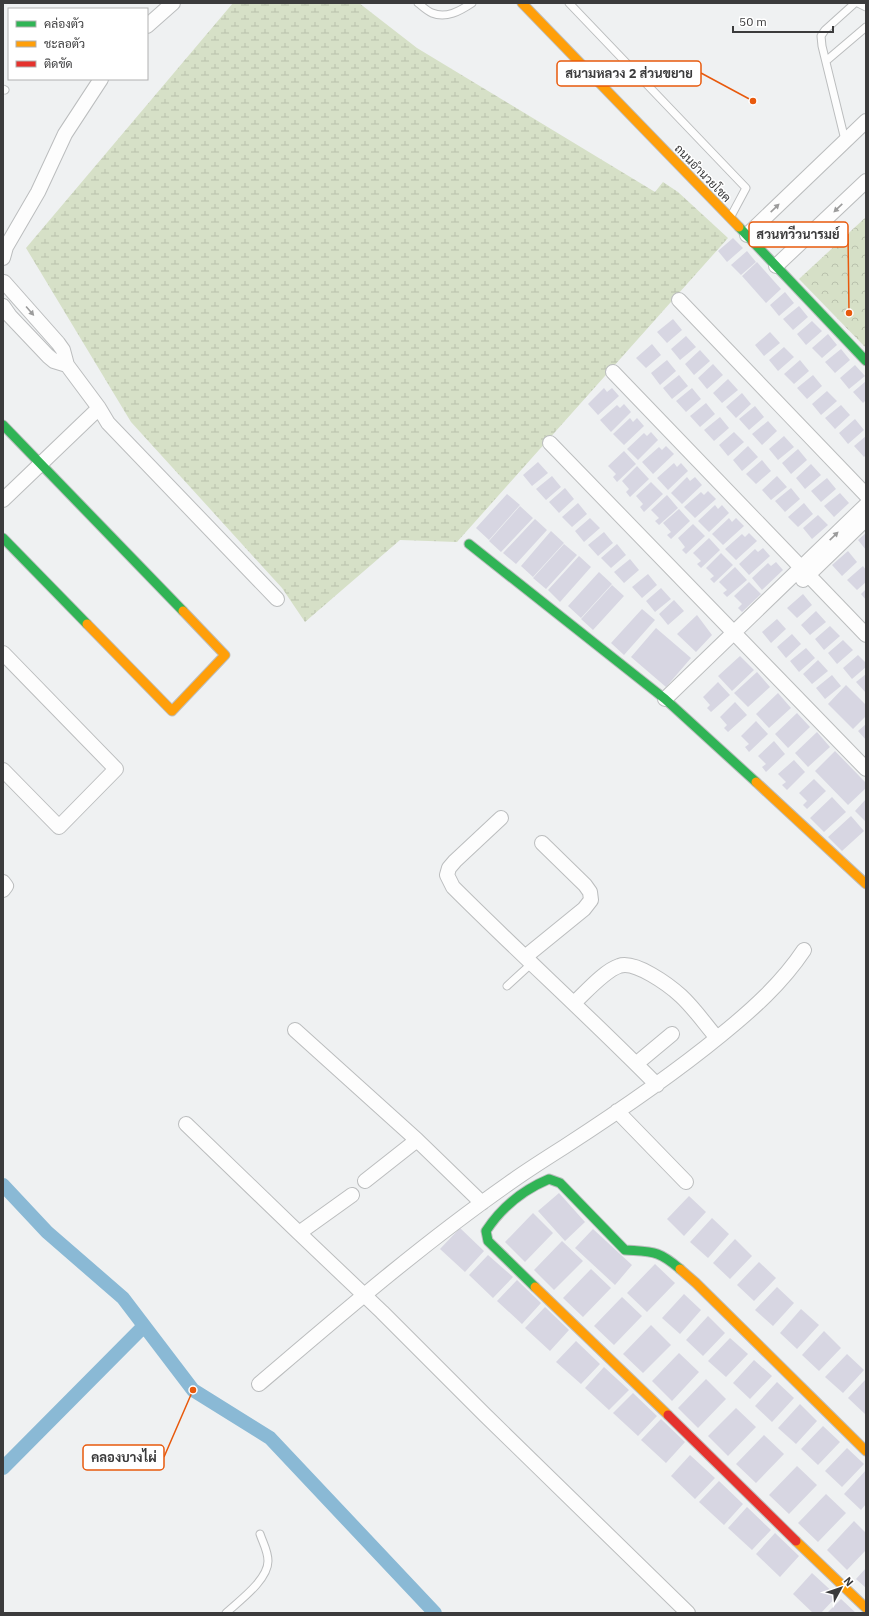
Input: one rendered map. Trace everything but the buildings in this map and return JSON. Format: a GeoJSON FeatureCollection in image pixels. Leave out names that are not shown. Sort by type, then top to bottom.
{"type":"FeatureCollection","features":[{"type":"Feature","properties":{"kind":"street"},"geometry":{"type":"LineString","coordinates":[[148,25],[173,3]]}},
{"type":"Feature","properties":{"kind":"street","name":"ถนนอำนวยโชค"},"geometry":{"type":"LineString","coordinates":[[522,3],[747,235],[866,361]]}},
{"type":"Feature","properties":{"kind":"street"},"geometry":{"type":"LineString","coordinates":[[100,80],[65,134],[38,192],[6,247],[3,260],[6,288],[58,343],[63,350],[67,365],[99,408],[108,423],[278,599]]}},
{"type":"Feature","properties":{"kind":"street"},"geometry":{"type":"LineString","coordinates":[[747,235],[866,121]]}},
{"type":"Feature","properties":{"kind":"street"},"geometry":{"type":"LineString","coordinates":[[776,266],[866,181]]}},
{"type":"Feature","properties":{"kind":"street"},"geometry":{"type":"LineString","coordinates":[[679,300],[866,495]]}},
{"type":"Feature","properties":{"kind":"street"},"geometry":{"type":"LineString","coordinates":[[3,306],[10,316],[48,356],[54,361],[67,365]]}},
{"type":"Feature","properties":{"kind":"street"},"geometry":{"type":"LineString","coordinates":[[613,372],[866,635]]}},
{"type":"Feature","properties":{"kind":"street"},"geometry":{"type":"LineString","coordinates":[[3,500],[99,408]]}},
{"type":"Feature","properties":{"kind":"street"},"geometry":{"type":"LineString","coordinates":[[3,425],[225,654],[172,711],[3,538]]}},
{"type":"Feature","properties":{"kind":"street"},"geometry":{"type":"LineString","coordinates":[[550,443],[866,770]]}},
{"type":"Feature","properties":{"kind":"street"},"geometry":{"type":"LineString","coordinates":[[669,702],[805,571],[866,505]]}},
{"type":"Feature","properties":{"kind":"street"},"geometry":{"type":"LineString","coordinates":[[805,571],[866,519]]}},
{"type":"Feature","properties":{"kind":"street"},"geometry":{"type":"LineString","coordinates":[[469,544],[669,702],[866,884]]}},
{"type":"Feature","properties":{"kind":"street"},"geometry":{"type":"LineString","coordinates":[[3,653],[116,769],[59,828],[3,770]]}},
{"type":"Feature","properties":{"kind":"street"},"geometry":{"type":"LineString","coordinates":[[502,818],[455,860],[449,868],[447,875],[453,887],[657,1085]]}},
{"type":"Feature","properties":{"kind":"street"},"geometry":{"type":"LineString","coordinates":[[528,960],[592,900],[590,892],[585,885],[542,843]]}},
{"type":"Feature","properties":{"kind":"street"},"geometry":{"type":"LineString","coordinates":[[3,882],[6,886],[3,890]]}},
{"type":"Feature","properties":{"kind":"street"},"geometry":{"type":"LineString","coordinates":[[259,1384],[364,1295],[438,1235],[534,1166],[657,1085],[684,1065],[764,998],[794,965],[804,950]]}},
{"type":"Feature","properties":{"kind":"street"},"geometry":{"type":"LineString","coordinates":[[574,1003],[611,970],[620,965],[628,964],[659,979],[681,996],[717,1038]]}},
{"type":"Feature","properties":{"kind":"street"},"geometry":{"type":"LineString","coordinates":[[295,1030],[417,1140],[482,1203]]}},
{"type":"Feature","properties":{"kind":"street"},"geometry":{"type":"LineString","coordinates":[[636,1064],[672,1034]]}},
{"type":"Feature","properties":{"kind":"street"},"geometry":{"type":"LineString","coordinates":[[617,1111],[686,1182]]}},
{"type":"Feature","properties":{"kind":"street"},"geometry":{"type":"LineString","coordinates":[[186,1124],[364,1295],[679,1610]]}},
{"type":"Feature","properties":{"kind":"street"},"geometry":{"type":"LineString","coordinates":[[365,1181],[417,1140]]}},
{"type":"Feature","properties":{"kind":"street"},"geometry":{"type":"LineString","coordinates":[[866,1450],[696,1283],[668,1259],[655,1252],[625,1250],[560,1183],[549,1179],[539,1182],[519,1197],[490,1223],[486,1231],[488,1241],[498,1252],[655,1402],[744,1491],[866,1608]]}},
{"type":"Feature","properties":{"kind":"street"},"geometry":{"type":"LineString","coordinates":[[299,1233],[352,1195]]}},
{"type":"Feature","properties":{"kind":"lane"},"geometry":{"type":"LineString","coordinates":[[418,3],[432,13],[445,15],[454,14],[472,3]]}},
{"type":"Feature","properties":{"kind":"lane"},"geometry":{"type":"LineString","coordinates":[[570,3],[746,188],[730,218]]}},
{"type":"Feature","properties":{"kind":"lane"},"geometry":{"type":"LineString","coordinates":[[846,140],[836,108],[821,36],[825,30],[856,3],[866,7]]}},
{"type":"Feature","properties":{"kind":"lane"},"geometry":{"type":"LineString","coordinates":[[826,61],[866,27]]}},
{"type":"Feature","properties":{"kind":"lane"},"geometry":{"type":"LineString","coordinates":[[507,986],[528,960]]}},
{"type":"Feature","properties":{"kind":"lane"},"geometry":{"type":"LineString","coordinates":[[226,1613],[251,1591],[265,1574],[268,1556],[260,1534]]}},
{"type":"Feature","properties":{"kind":"green space"},"geometry":{"type":"Polygon","coordinates":[[[233,3],[359,3],[417,48],[655,192],[663,182],[678,192],[728,238],[457,542],[400,540],[305,622],[282,588],[131,422],[26,248],[233,3]]]}},
{"type":"Feature","properties":{"kind":"green space"},"geometry":{"type":"Polygon","coordinates":[[[866,217],[866,348],[799,279],[866,217]]]}},
{"type":"Feature","properties":{"kind":"waterway"},"geometry":{"type":"LineString","coordinates":[[3,1185],[47,1232],[123,1298],[193,1390],[270,1438],[435,1613]]}},
{"type":"Feature","properties":{"kind":"waterway"},"geometry":{"type":"LineString","coordinates":[[3,1468],[144,1326]]}},
{"type":"Feature","properties":{"kind":"traffic: fast"},"geometry":{"type":"LineString","coordinates":[[739,227],[866,361]]}},
{"type":"Feature","properties":{"kind":"traffic: fast"},"geometry":{"type":"LineString","coordinates":[[3,425],[183,611]]}},
{"type":"Feature","properties":{"kind":"traffic: fast"},"geometry":{"type":"LineString","coordinates":[[3,538],[87,624]]}},
{"type":"Feature","properties":{"kind":"traffic: fast"},"geometry":{"type":"LineString","coordinates":[[469,544],[665,699],[756,782]]}},
{"type":"Feature","properties":{"kind":"traffic: fast"},"geometry":{"type":"LineString","coordinates":[[535,1287],[488,1241],[486,1231],[513,1200],[539,1183],[549,1179],[560,1183],[625,1250],[655,1253],[666,1258],[680,1269]]}},
{"type":"Feature","properties":{"kind":"traffic: slow"},"geometry":{"type":"LineString","coordinates":[[522,3],[739,227]]}},
{"type":"Feature","properties":{"kind":"traffic: slow"},"geometry":{"type":"LineString","coordinates":[[87,624],[172,711],[225,655],[183,611]]}},
{"type":"Feature","properties":{"kind":"traffic: slow"},"geometry":{"type":"LineString","coordinates":[[756,782],[866,884]]}},
{"type":"Feature","properties":{"kind":"traffic: slow"},"geometry":{"type":"LineString","coordinates":[[680,1269],[866,1451]]}},
{"type":"Feature","properties":{"kind":"traffic: slow"},"geometry":{"type":"LineString","coordinates":[[535,1287],[668,1415]]}},
{"type":"Feature","properties":{"kind":"traffic: slow"},"geometry":{"type":"LineString","coordinates":[[796,1541],[866,1608]]}},
{"type":"Feature","properties":{"kind":"traffic: jam"},"geometry":{"type":"LineString","coordinates":[[668,1415],[796,1541]]}},
{"type":"Feature","properties":{"kind":"place","name":"สนามหลวง 2 ส่วนขยาย"},"geometry":{"type":"Point","coordinates":[753,101]}},
{"type":"Feature","properties":{"kind":"place","name":"สวนทวีวนารมย์"},"geometry":{"type":"Point","coordinates":[849,313]}},
{"type":"Feature","properties":{"kind":"place","name":"คลองบางไผ่"},"geometry":{"type":"Point","coordinates":[193,1390]}}]}
